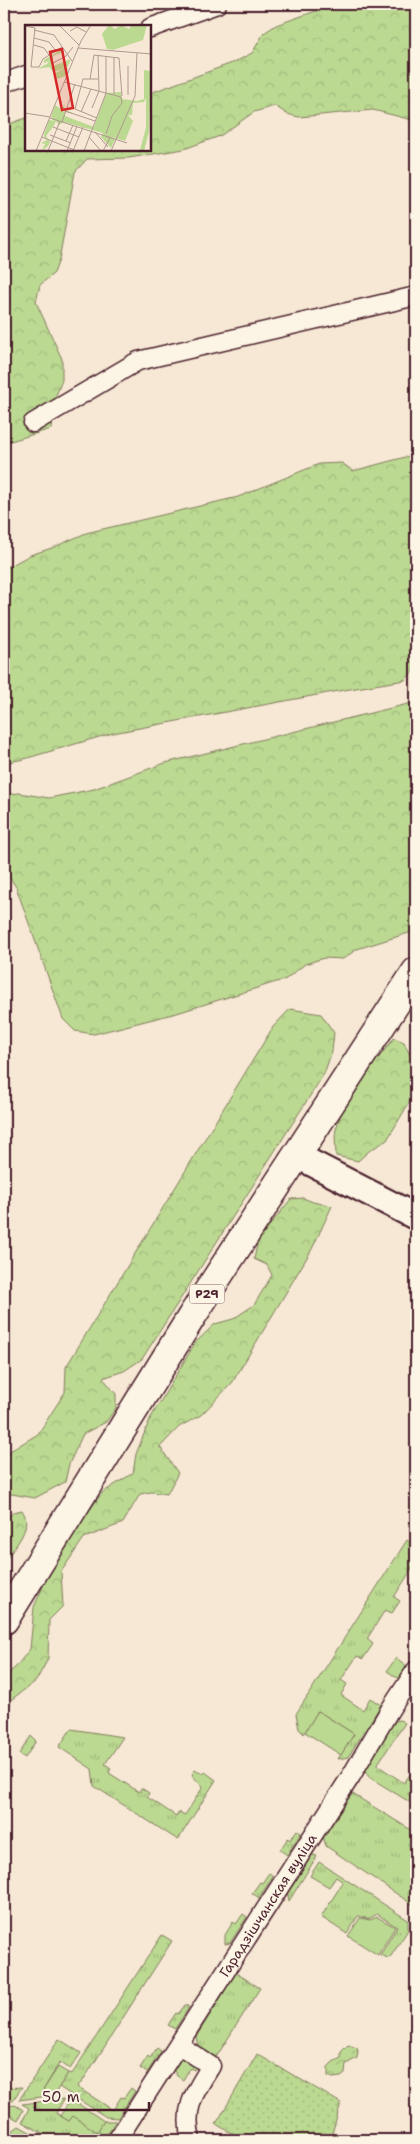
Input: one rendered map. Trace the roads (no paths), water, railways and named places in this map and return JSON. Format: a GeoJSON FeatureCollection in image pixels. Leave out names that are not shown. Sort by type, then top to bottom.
{"type":"FeatureCollection","features":[{"type":"Feature","properties":{"kind":"main road","name":"Р29"},"geometry":{"type":"LineString","coordinates":[[4,1620],[192,1316],[271,1194],[298,1156],[416,972]]}},
{"type":"Feature","properties":{"kind":"street"},"geometry":{"type":"LineString","coordinates":[[151,27],[188,8],[217,4]]}},
{"type":"Feature","properties":{"kind":"street"},"geometry":{"type":"LineString","coordinates":[[4,83],[25,75]]}},
{"type":"Feature","properties":{"kind":"street"},"geometry":{"type":"LineString","coordinates":[[33,423],[138,361],[416,296]]}},
{"type":"Feature","properties":{"kind":"street"},"geometry":{"type":"LineString","coordinates":[[298,1156],[408,1213]]}},
{"type":"Feature","properties":{"kind":"street","name":"Гарадзішчанская вуліца"},"geometry":{"type":"LineString","coordinates":[[117,2140],[351,1776],[416,1670]]}},
{"type":"Feature","properties":{"kind":"street"},"geometry":{"type":"LineString","coordinates":[[179,2045],[211,2066],[191,2100],[188,2117],[191,2140]]}}]}
